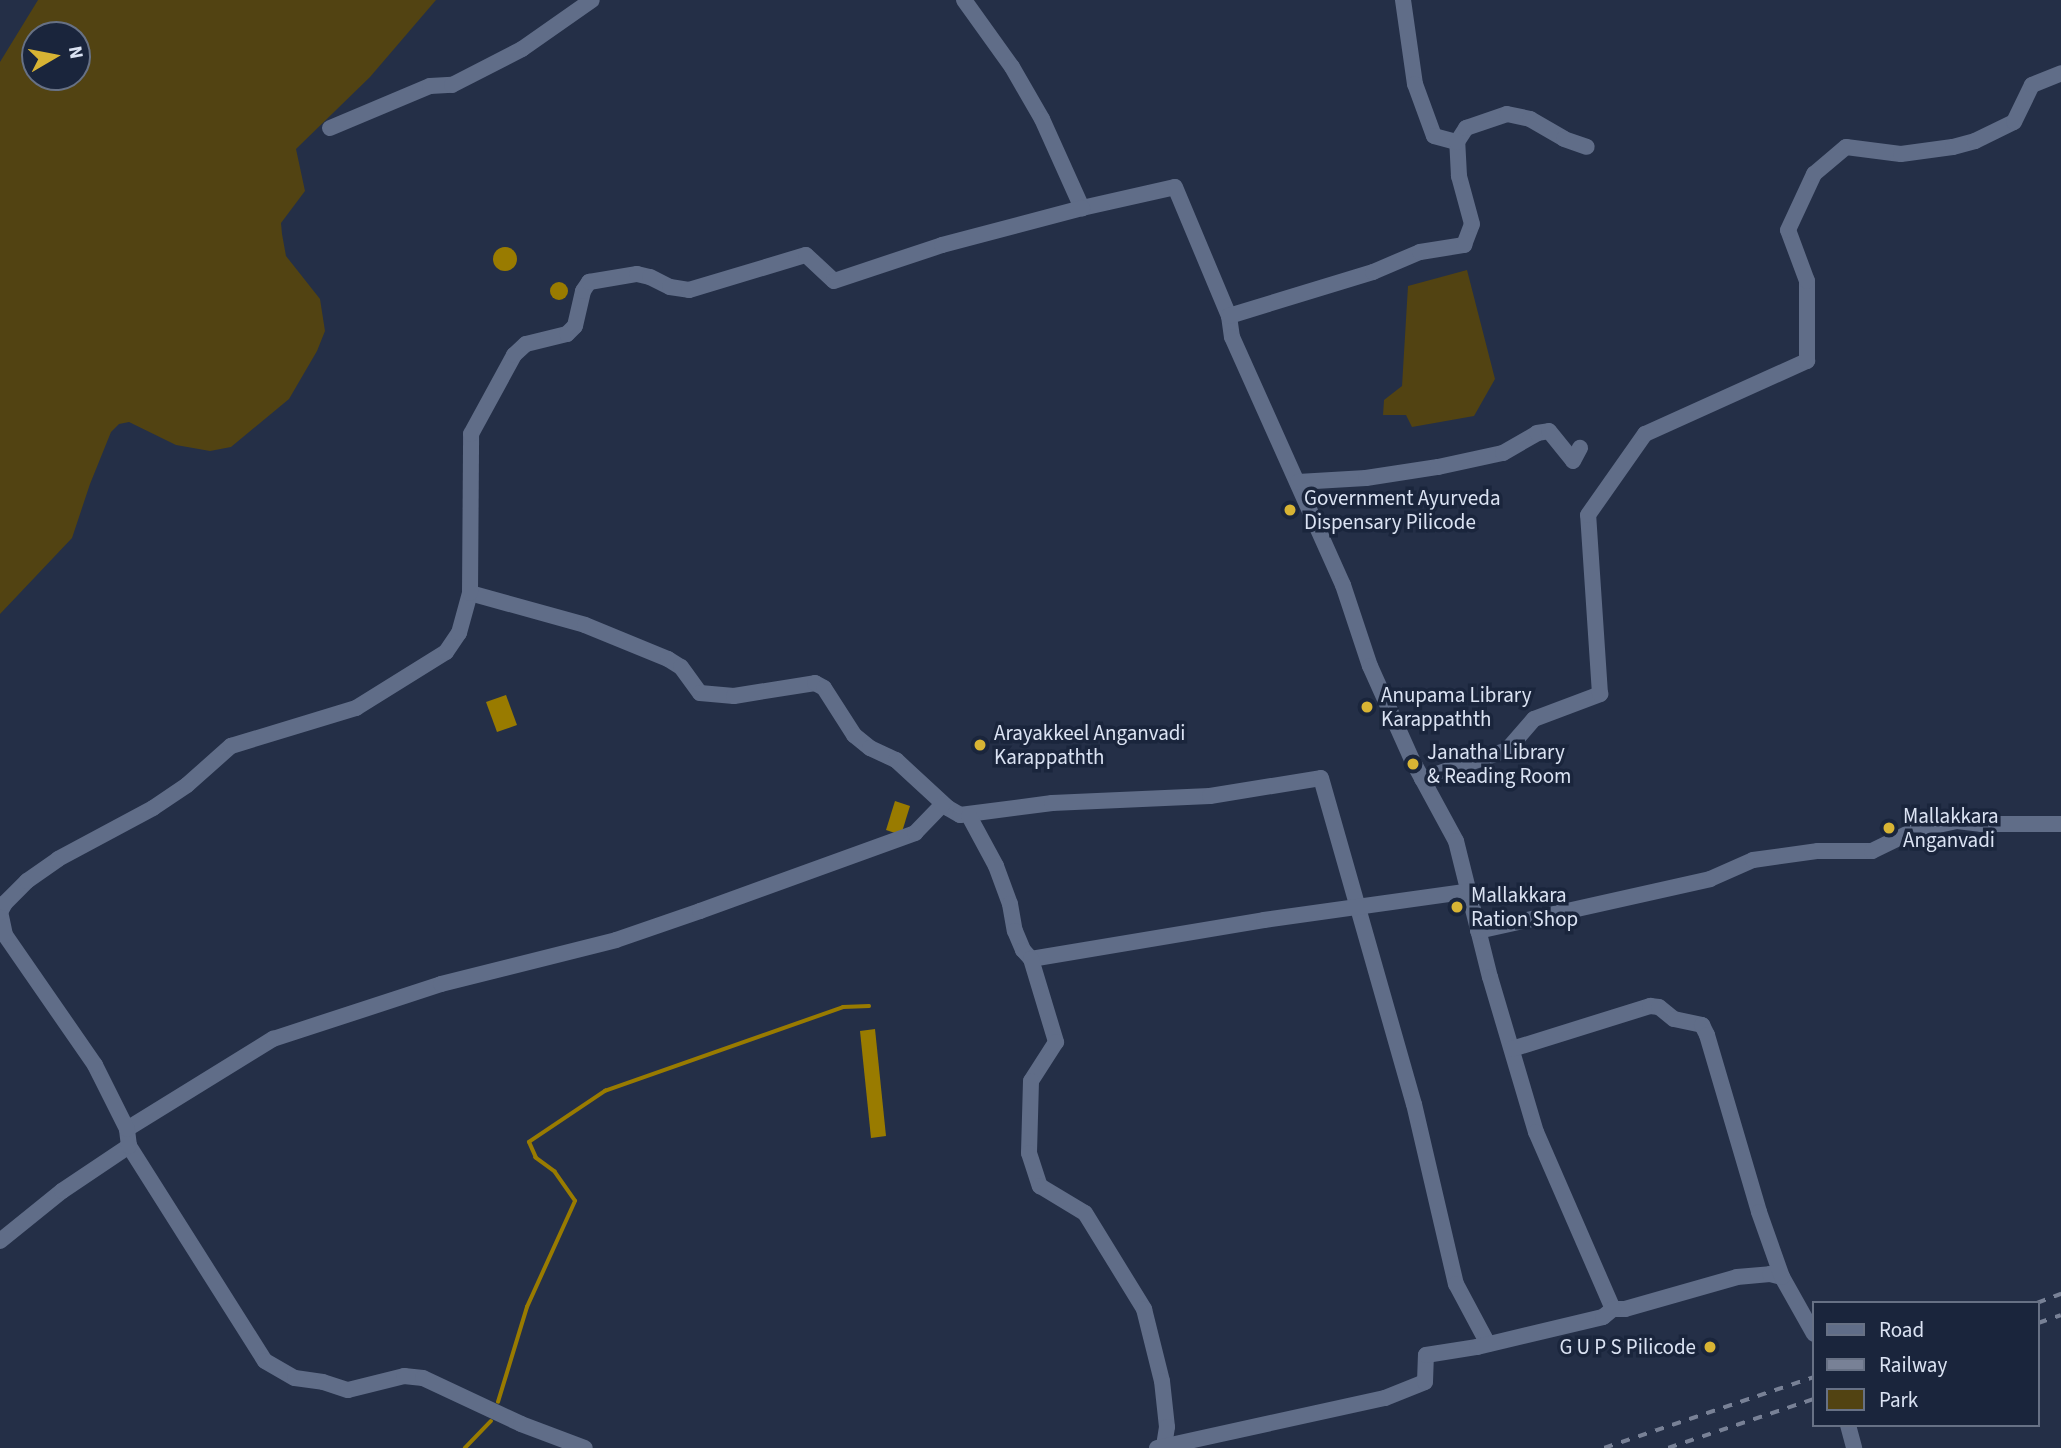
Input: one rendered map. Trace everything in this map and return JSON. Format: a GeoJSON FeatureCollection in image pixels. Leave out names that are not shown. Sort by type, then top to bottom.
{"type":"FeatureCollection","features":[{"type":"Feature","properties":{"kind":"street"},"geometry":{"type":"LineString","coordinates":[[330,128],[430,86],[452,85],[522,49],[592,0]]}},
{"type":"Feature","properties":{"kind":"street"},"geometry":{"type":"LineString","coordinates":[[964,0],[1012,67],[1042,119],[1082,208]]}},
{"type":"Feature","properties":{"kind":"street"},"geometry":{"type":"LineString","coordinates":[[1403,0],[1415,84],[1434,136],[1457,142]]}},
{"type":"Feature","properties":{"kind":"street"},"geometry":{"type":"LineString","coordinates":[[1422,779],[1507,750],[1534,719],[1600,694],[1588,515],[1645,433],[1807,361],[1807,281],[1788,230],[1814,174],[1846,148],[1901,153],[1953,147],[1975,141],[2014,122],[2032,85],[2061,73]]}},
{"type":"Feature","properties":{"kind":"street"},"geometry":{"type":"LineString","coordinates":[[1229,316],[1373,272],[1420,252],[1464,244],[1472,224],[1459,176],[1457,142],[1466,128],[1507,114],[1530,119],[1564,139],[1587,147]]}},
{"type":"Feature","properties":{"kind":"street"},"geometry":{"type":"LineString","coordinates":[[585,1448],[521,1424],[423,1378],[404,1376],[348,1390],[323,1382],[295,1378],[265,1361],[129,1146],[127,1129],[95,1065],[5,935],[0,912],[5,903],[27,881],[58,859],[153,808],[187,785],[231,746],[356,708],[446,652],[459,633],[470,593],[471,434],[514,355],[526,344],[567,334],[575,326],[583,291],[589,282],[637,274],[650,276],[670,287],[689,290],[806,255],[834,281],[942,245],[1175,187],[1229,316],[1232,337],[1343,585],[1370,666],[1422,779],[1456,841],[1478,931],[1536,1132],[1613,1308]]}},
{"type":"Feature","properties":{"kind":"street"},"geometry":{"type":"LineString","coordinates":[[1297,482],[1366,478],[1438,467],[1503,453],[1537,433],[1549,431],[1573,461],[1580,448]]}},
{"type":"Feature","properties":{"kind":"street"},"geometry":{"type":"LineString","coordinates":[[470,593],[585,625],[668,659],[681,667],[700,693],[734,696],[815,683],[824,688],[854,735],[870,748],[905,767],[943,804],[960,815],[969,816],[1052,803],[1210,796],[1321,778],[1413,1104],[1456,1284],[1488,1344]]}},
{"type":"Feature","properties":{"kind":"street"},"geometry":{"type":"LineString","coordinates":[[127,1129],[272,1039],[442,984],[616,940],[688,915],[915,833],[943,804]]}},
{"type":"Feature","properties":{"kind":"street"},"geometry":{"type":"LineString","coordinates":[[969,816],[996,866],[1010,904],[1015,930],[1023,950],[1031,958],[1056,1042],[1031,1081],[1029,1153],[1040,1186],[1085,1213],[1144,1309],[1162,1381],[1167,1427],[1160,1447]]}},
{"type":"Feature","properties":{"kind":"street"},"geometry":{"type":"LineString","coordinates":[[1478,931],[1710,879],[1753,860],[1818,851],[1872,851],[1915,830],[1957,821],[2061,824]]}},
{"type":"Feature","properties":{"kind":"street"},"geometry":{"type":"LineString","coordinates":[[1031,958],[1264,920],[1358,909],[1470,891]]}},
{"type":"Feature","properties":{"kind":"street"},"geometry":{"type":"LineString","coordinates":[[1512,1049],[1650,1006],[1659,1007],[1674,1019],[1702,1026],[1707,1035],[1759,1212],[1782,1277],[1812,1330]]}},
{"type":"Feature","properties":{"kind":"street"},"geometry":{"type":"LineString","coordinates":[[0,1241],[62,1191],[129,1146]]}},
{"type":"Feature","properties":{"kind":"street"},"geometry":{"type":"LineString","coordinates":[[1613,1308],[1625,1310],[1737,1277],[1770,1274],[1782,1277]]}},
{"type":"Feature","properties":{"kind":"street"},"geometry":{"type":"LineString","coordinates":[[1160,1447],[1385,1398],[1425,1382],[1426,1355],[1488,1344],[1603,1317],[1613,1308]]}},
{"type":"Feature","properties":{"kind":"street"},"geometry":{"type":"LineString","coordinates":[[1848,1427],[1854,1448]]}},
{"type":"Feature","properties":{"kind":"green space"},"geometry":{"type":"Polygon","coordinates":[[[38,0],[436,0],[370,77],[296,149],[305,191],[281,223],[282,234],[286,256],[320,299],[325,331],[317,351],[289,399],[231,447],[210,451],[176,445],[129,422],[119,424],[111,432],[72,538],[0,614],[0,62],[21,28],[21,91],[91,91],[91,21],[25,21],[38,0]]]}},
{"type":"Feature","properties":{"kind":"green space"},"geometry":{"type":"Polygon","coordinates":[[[1467,270],[1495,379],[1474,416],[1412,427],[1406,415],[1383,415],[1384,400],[1402,386],[1408,286],[1467,270]]]}},
{"type":"Feature","properties":{"kind":"shaded area"},"geometry":{"type":"Polygon","coordinates":[[[505,247],[513,251],[517,259],[513,267],[505,271],[497,267],[493,259],[497,251],[505,247]]]}},
{"type":"Feature","properties":{"kind":"shaded area"},"geometry":{"type":"Polygon","coordinates":[[[559,282],[567,287],[568,291],[563,299],[559,300],[551,295],[550,291],[555,283],[559,282]]]}},
{"type":"Feature","properties":{"kind":"shaded area"},"geometry":{"type":"Polygon","coordinates":[[[506,695],[517,725],[497,732],[486,702],[506,695]]]}},
{"type":"Feature","properties":{"kind":"shaded area"},"geometry":{"type":"Polygon","coordinates":[[[895,801],[910,806],[901,835],[886,830],[895,801]]]}},
{"type":"Feature","properties":{"kind":"shaded area"},"geometry":{"type":"Polygon","coordinates":[[[875,1029],[886,1136],[871,1138],[860,1031],[875,1029]]]}},
{"type":"Feature","properties":{"kind":"waterway"},"geometry":{"type":"LineString","coordinates":[[498,1402],[527,1307],[575,1201],[555,1172],[536,1158],[529,1142],[605,1091],[843,1007],[869,1006]]}},
{"type":"Feature","properties":{"kind":"waterway"},"geometry":{"type":"LineString","coordinates":[[465,1448],[491,1421]]}},
{"type":"Feature","properties":{"kind":"railway"},"geometry":{"type":"LineString","coordinates":[[2040,1302],[2061,1294]]}},
{"type":"Feature","properties":{"kind":"railway"},"geometry":{"type":"LineString","coordinates":[[2040,1322],[2061,1315]]}},
{"type":"Feature","properties":{"kind":"railway"},"geometry":{"type":"LineString","coordinates":[[1604,1448],[1812,1378]]}},
{"type":"Feature","properties":{"kind":"railway"},"geometry":{"type":"LineString","coordinates":[[1668,1448],[1812,1400]]}},
{"type":"Feature","properties":{"kind":"place","name":"Government Ayurveda Dispensary Pilicode"},"geometry":{"type":"Point","coordinates":[1290,510]}},
{"type":"Feature","properties":{"kind":"place","name":"Anupama Library Karappathth"},"geometry":{"type":"Point","coordinates":[1367,707]}},
{"type":"Feature","properties":{"kind":"place","name":"Arayakkeel Anganvadi Karappathth"},"geometry":{"type":"Point","coordinates":[980,745]}},
{"type":"Feature","properties":{"kind":"place","name":"Janatha Library & Reading Room"},"geometry":{"type":"Point","coordinates":[1413,764]}},
{"type":"Feature","properties":{"kind":"place","name":"Mallakkara Anganvadi"},"geometry":{"type":"Point","coordinates":[1889,828]}},
{"type":"Feature","properties":{"kind":"place","name":"Mallakkara Ration Shop"},"geometry":{"type":"Point","coordinates":[1457,907]}},
{"type":"Feature","properties":{"kind":"place","name":"G U P S Pilicode"},"geometry":{"type":"Point","coordinates":[1710,1347]}}]}
